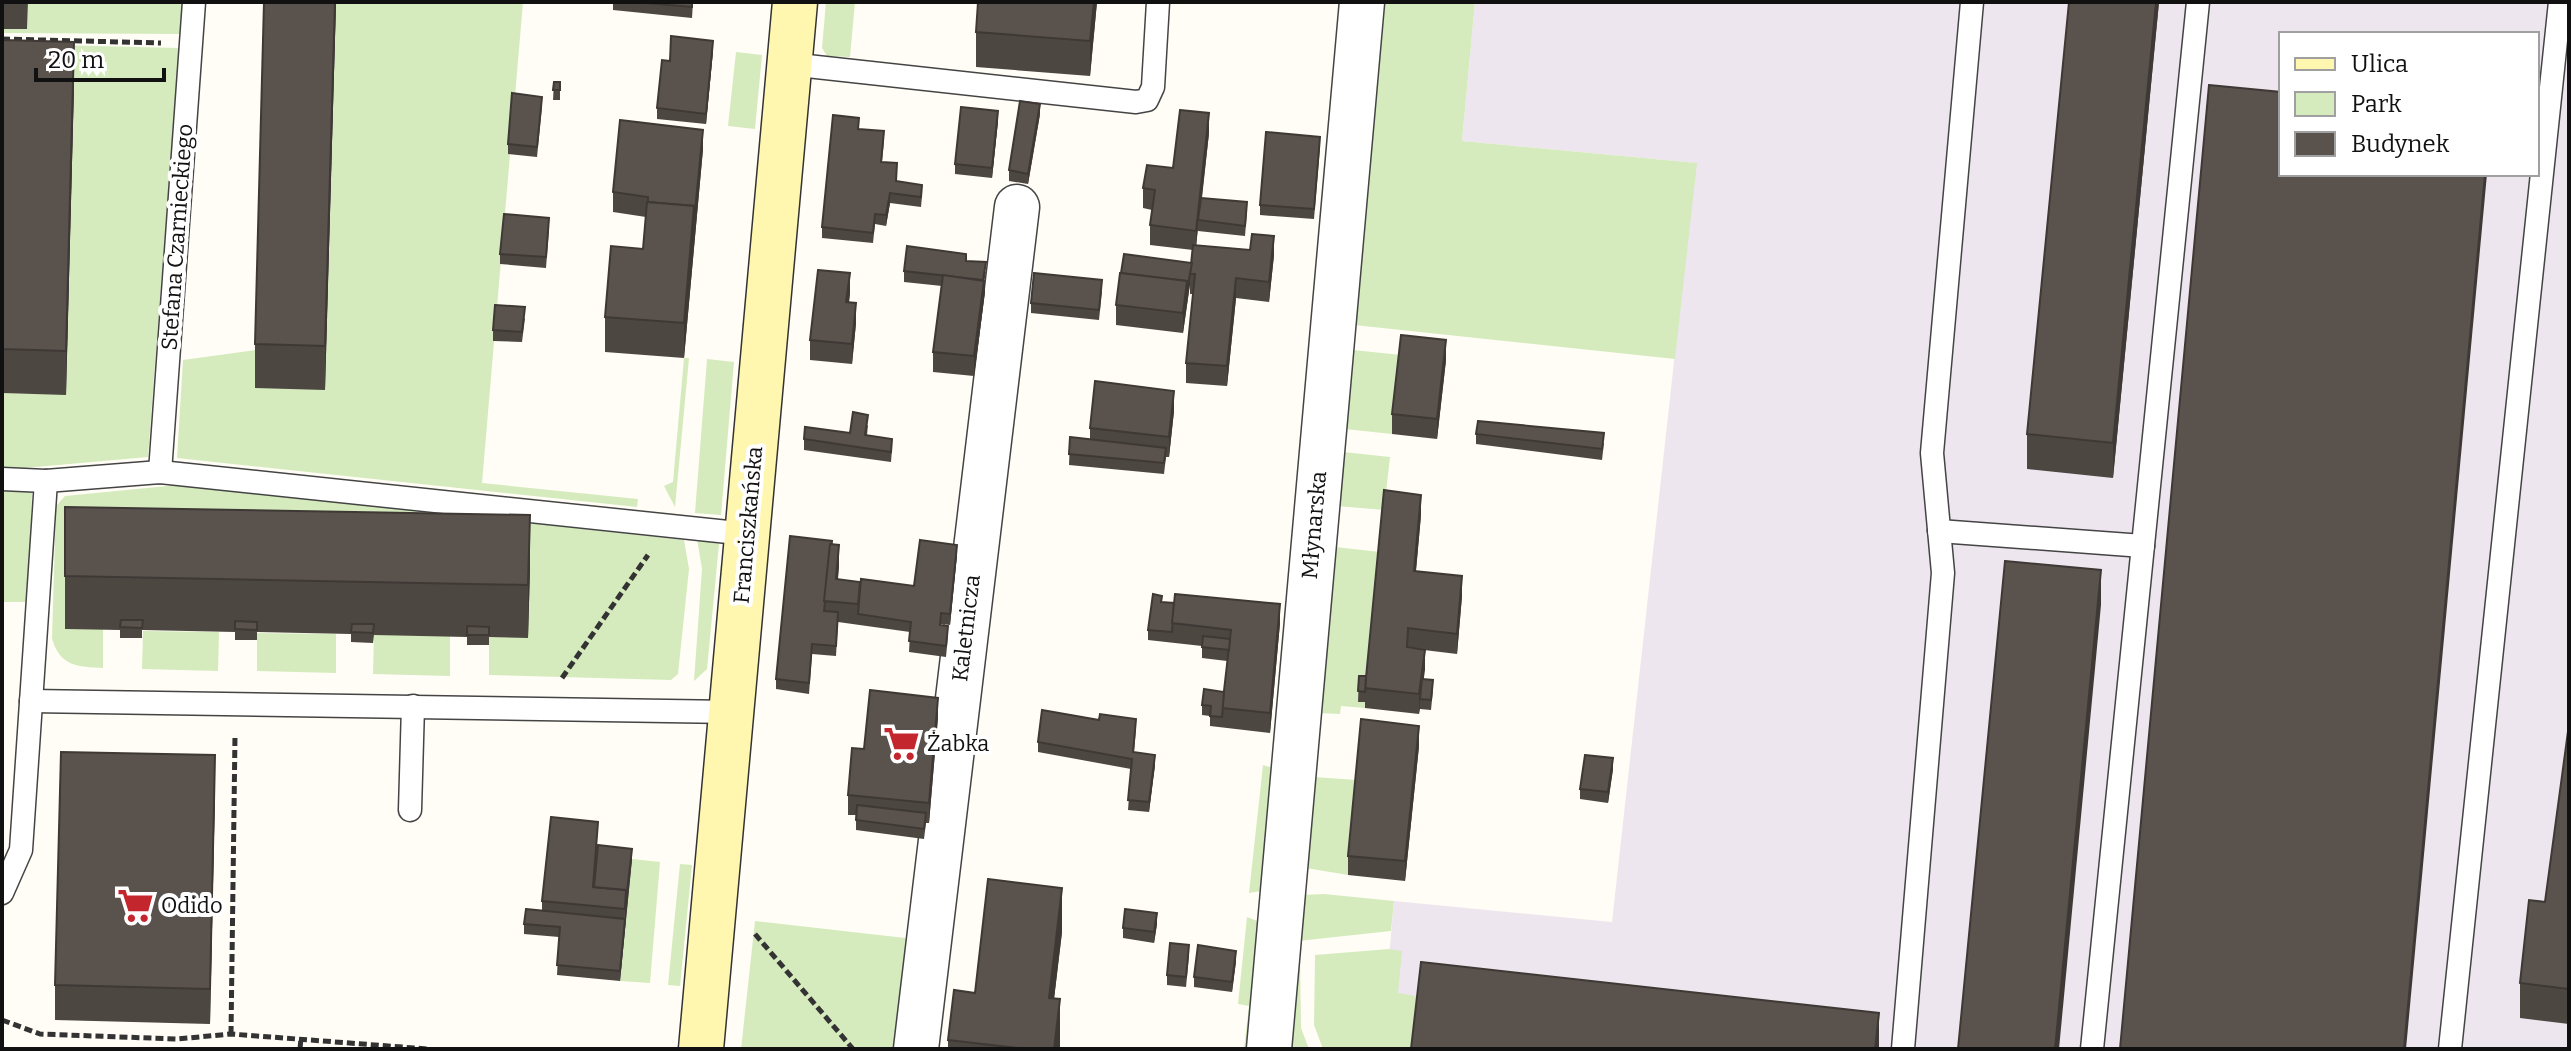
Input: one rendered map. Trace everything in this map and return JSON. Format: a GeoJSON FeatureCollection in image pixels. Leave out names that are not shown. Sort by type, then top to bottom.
{"type":"FeatureCollection","features":[{"type":"Feature","properties":{"kind":"street","name":"Franciszkańska"},"geometry":{"type":"LineString","coordinates":[[701,1049],[795,2]]}},
{"type":"Feature","properties":{"kind":"street","name":"Młynarska"},"geometry":{"type":"LineString","coordinates":[[1269,1049],[1362,2]]}},
{"type":"Feature","properties":{"kind":"street","name":"Kaletnicza"},"geometry":{"type":"LineString","coordinates":[[916,1049],[1017,207]]}},
{"type":"Feature","properties":{"kind":"lane","name":"Stefana Czarnieckiego"},"geometry":{"type":"LineString","coordinates":[[160,472],[194,2]]}},
{"type":"Feature","properties":{"kind":"lane"},"geometry":{"type":"LineString","coordinates":[[789,64],[1136,102],[1147,100],[1153,87],[1158,2]]}},
{"type":"Feature","properties":{"kind":"lane"},"geometry":{"type":"LineString","coordinates":[[1903,1049],[1943,573],[1932,453],[1972,2]]}},
{"type":"Feature","properties":{"kind":"lane"},"geometry":{"type":"LineString","coordinates":[[2092,1049],[2198,2]]}},
{"type":"Feature","properties":{"kind":"lane"},"geometry":{"type":"LineString","coordinates":[[2450,1049],[2560,2]]}},
{"type":"Feature","properties":{"kind":"lane"},"geometry":{"type":"LineString","coordinates":[[2,479],[46,481],[160,472],[747,534]]}},
{"type":"Feature","properties":{"kind":"lane"},"geometry":{"type":"LineString","coordinates":[[2,893],[21,850],[46,481]]}},
{"type":"Feature","properties":{"kind":"lane"},"geometry":{"type":"LineString","coordinates":[[1939,531],[2143,546]]}},
{"type":"Feature","properties":{"kind":"lane"},"geometry":{"type":"LineString","coordinates":[[31,701],[731,712]]}},
{"type":"Feature","properties":{"kind":"lane"},"geometry":{"type":"LineString","coordinates":[[410,810],[413,706]]}},
{"type":"Feature","properties":{"kind":"path"},"geometry":{"type":"LineString","coordinates":[[2,39],[191,43]]}},
{"type":"Feature","properties":{"kind":"path"},"geometry":{"type":"LineString","coordinates":[[7,48],[12,39]]}},
{"type":"Feature","properties":{"kind":"path"},"geometry":{"type":"LineString","coordinates":[[556,685],[661,535],[689,529]]}},
{"type":"Feature","properties":{"kind":"path"},"geometry":{"type":"LineString","coordinates":[[231,1034],[235,704]]}},
{"type":"Feature","properties":{"kind":"path"},"geometry":{"type":"LineString","coordinates":[[752,931],[853,1049]]}},
{"type":"Feature","properties":{"kind":"path"},"geometry":{"type":"LineString","coordinates":[[2,1020],[40,1034],[174,1039],[231,1034],[428,1049]]}},
{"type":"Feature","properties":{"kind":"path"},"geometry":{"type":"LineString","coordinates":[[300,1049],[301,1038]]}},
{"type":"Feature","properties":{"kind":"shaded area"},"geometry":{"type":"Polygon","coordinates":[[[1475,2],[2569,2],[2569,1049],[1381,1049],[1394,901],[1612,922],[1696,163],[1462,141],[1475,2]]]}},
{"type":"Feature","properties":{"kind":"green space"},"geometry":{"type":"Polygon","coordinates":[[[28,2],[182,2],[180,34],[2,33],[2,29],[27,29],[28,2]]]}},
{"type":"Feature","properties":{"kind":"green space"},"geometry":{"type":"Polygon","coordinates":[[[336,2],[523,2],[482,483],[638,499],[637,507],[177,458],[183,360],[256,350],[325,390],[336,2]]]}},
{"type":"Feature","properties":{"kind":"green space"},"geometry":{"type":"Polygon","coordinates":[[[826,2],[855,2],[850,57],[827,56],[822,48],[826,2]]]}},
{"type":"Feature","properties":{"kind":"green space"},"geometry":{"type":"Polygon","coordinates":[[[1385,2],[1475,2],[1462,141],[1697,163],[1675,359],[1354,325],[1385,2]]]}},
{"type":"Feature","properties":{"kind":"green space"},"geometry":{"type":"Polygon","coordinates":[[[14,44],[179,48],[148,457],[2,470],[2,393],[66,394],[74,87],[2,114],[2,66],[14,44]]]}},
{"type":"Feature","properties":{"kind":"green space"},"geometry":{"type":"Polygon","coordinates":[[[736,52],[762,55],[755,129],[728,126],[736,52]]]}},
{"type":"Feature","properties":{"kind":"green space"},"geometry":{"type":"Polygon","coordinates":[[[1353,350],[1401,355],[1392,434],[1345,429],[1353,350]]]}},
{"type":"Feature","properties":{"kind":"green space"},"geometry":{"type":"Polygon","coordinates":[[[684,358],[689,358],[675,507],[664,486],[673,482],[684,358]]]}},
{"type":"Feature","properties":{"kind":"green space"},"geometry":{"type":"Polygon","coordinates":[[[707,359],[734,362],[721,515],[695,513],[707,359]]]}},
{"type":"Feature","properties":{"kind":"green space"},"geometry":{"type":"Polygon","coordinates":[[[1343,452],[1390,457],[1384,510],[1337,506],[1343,452]]]}},
{"type":"Feature","properties":{"kind":"green space"},"geometry":{"type":"Polygon","coordinates":[[[178,485],[684,540],[689,569],[678,674],[671,680],[489,675],[489,637],[528,637],[529,568],[103,629],[103,668],[65,660],[52,638],[56,506],[65,496],[178,485]]]}},
{"type":"Feature","properties":{"kind":"green space"},"geometry":{"type":"Polygon","coordinates":[[[2,490],[32,492],[28,602],[2,602],[2,490]]]}},
{"type":"Feature","properties":{"kind":"green space"},"geometry":{"type":"Polygon","coordinates":[[[697,539],[719,544],[707,669],[694,681],[702,569],[697,539]]]}},
{"type":"Feature","properties":{"kind":"green space"},"geometry":{"type":"Polygon","coordinates":[[[1335,547],[1380,552],[1365,708],[1341,706],[1340,714],[1319,713],[1335,547]]]}},
{"type":"Feature","properties":{"kind":"green space"},"geometry":{"type":"Polygon","coordinates":[[[143,631],[219,632],[218,671],[142,669],[143,631]]]}},
{"type":"Feature","properties":{"kind":"green space"},"geometry":{"type":"Polygon","coordinates":[[[257,633],[336,634],[336,673],[257,671],[257,633]]]}},
{"type":"Feature","properties":{"kind":"green space"},"geometry":{"type":"Polygon","coordinates":[[[374,634],[450,636],[450,676],[373,674],[374,634]]]}},
{"type":"Feature","properties":{"kind":"green space"},"geometry":{"type":"Polygon","coordinates":[[[1263,765],[1280,770],[1268,890],[1249,893],[1263,765]]]}},
{"type":"Feature","properties":{"kind":"green space"},"geometry":{"type":"Polygon","coordinates":[[[1314,777],[1357,780],[1348,875],[1306,868],[1314,777]]]}},
{"type":"Feature","properties":{"kind":"green space"},"geometry":{"type":"Polygon","coordinates":[[[632,859],[660,862],[650,983],[620,981],[632,859]]]}},
{"type":"Feature","properties":{"kind":"green space"},"geometry":{"type":"Polygon","coordinates":[[[680,864],[692,865],[680,986],[668,985],[680,864]]]}},
{"type":"Feature","properties":{"kind":"green space"},"geometry":{"type":"Polygon","coordinates":[[[1324,894],[1394,901],[1391,931],[1298,941],[1302,895],[1324,894]]]}},
{"type":"Feature","properties":{"kind":"green space"},"geometry":{"type":"Polygon","coordinates":[[[1247,917],[1265,924],[1251,1049],[1244,1049],[1249,1006],[1238,1004],[1247,917]]]}},
{"type":"Feature","properties":{"kind":"green space"},"geometry":{"type":"Polygon","coordinates":[[[755,921],[914,939],[900,1049],[741,1049],[755,921]]]}},
{"type":"Feature","properties":{"kind":"green space"},"geometry":{"type":"Polygon","coordinates":[[[1389,949],[1402,951],[1398,993],[1421,997],[1415,1049],[1323,1049],[1314,1025],[1315,955],[1389,949]]]}},
{"type":"Feature","properties":{"kind":"green space"},"geometry":{"type":"Polygon","coordinates":[[[1300,957],[1301,1028],[1309,1049],[1289,1049],[1296,958],[1300,957]]]}},
{"type":"Feature","properties":{"kind":"building"},"geometry":{"type":"Polygon","coordinates":[[[264,2],[335,2],[325,346],[255,344],[264,2]]]}},
{"type":"Feature","properties":{"kind":"building"},"geometry":{"type":"Polygon","coordinates":[[[633,2],[692,2],[692,7],[633,2]]]}},
{"type":"Feature","properties":{"kind":"building"},"geometry":{"type":"Polygon","coordinates":[[[978,2],[1094,2],[1090,41],[976,32],[978,2]]]}},
{"type":"Feature","properties":{"kind":"building"},"geometry":{"type":"Polygon","coordinates":[[[2069,2],[2156,2],[2113,443],[2027,434],[2069,2]]]}},
{"type":"Feature","properties":{"kind":"building"},"geometry":{"type":"Polygon","coordinates":[[[671,36],[713,41],[706,114],[657,108],[662,60],[670,61],[671,36]]]}},
{"type":"Feature","properties":{"kind":"building"},"geometry":{"type":"Polygon","coordinates":[[[3,40],[74,42],[66,351],[2,349],[3,40]]]}},
{"type":"Feature","properties":{"kind":"building"},"geometry":{"type":"Polygon","coordinates":[[[554,82],[560,82],[560,90],[553,90],[554,82]]]}},
{"type":"Feature","properties":{"kind":"building"},"geometry":{"type":"Polygon","coordinates":[[[2209,85],[2279,92],[2279,176],[2485,176],[2404,1049],[2120,1049],[2209,85]]]}},
{"type":"Feature","properties":{"kind":"building"},"geometry":{"type":"Polygon","coordinates":[[[512,93],[542,97],[537,147],[508,144],[512,93]]]}},
{"type":"Feature","properties":{"kind":"building"},"geometry":{"type":"Polygon","coordinates":[[[1020,101],[1040,104],[1028,174],[1009,170],[1020,101]]]}},
{"type":"Feature","properties":{"kind":"building"},"geometry":{"type":"Polygon","coordinates":[[[961,107],[998,111],[992,168],[955,164],[961,107]]]}},
{"type":"Feature","properties":{"kind":"building"},"geometry":{"type":"Polygon","coordinates":[[[1180,110],[1209,113],[1196,231],[1150,225],[1155,190],[1143,188],[1147,165],[1173,168],[1180,110]]]}},
{"type":"Feature","properties":{"kind":"building"},"geometry":{"type":"Polygon","coordinates":[[[833,115],[859,118],[858,129],[884,131],[881,162],[897,163],[896,181],[922,185],[921,197],[890,193],[886,215],[875,214],[873,233],[822,227],[833,115]]]}},
{"type":"Feature","properties":{"kind":"building"},"geometry":{"type":"Polygon","coordinates":[[[620,120],[703,130],[694,221],[694,206],[648,202],[648,197],[613,192],[620,120]]]}},
{"type":"Feature","properties":{"kind":"building"},"geometry":{"type":"Polygon","coordinates":[[[1266,132],[1320,137],[1314,209],[1260,205],[1266,132]]]}},
{"type":"Feature","properties":{"kind":"building"},"geometry":{"type":"Polygon","coordinates":[[[1201,198],[1247,202],[1245,226],[1198,220],[1201,198]]]}},
{"type":"Feature","properties":{"kind":"building"},"geometry":{"type":"Polygon","coordinates":[[[647,202],[694,206],[684,323],[605,317],[611,246],[643,249],[647,202]]]}},
{"type":"Feature","properties":{"kind":"building"},"geometry":{"type":"Polygon","coordinates":[[[504,214],[549,218],[546,257],[500,254],[504,214]]]}},
{"type":"Feature","properties":{"kind":"building"},"geometry":{"type":"Polygon","coordinates":[[[1252,234],[1274,236],[1269,282],[1236,278],[1227,366],[1186,363],[1195,274],[1190,274],[1193,245],[1250,250],[1252,234]]]}},
{"type":"Feature","properties":{"kind":"building"},"geometry":{"type":"Polygon","coordinates":[[[907,246],[966,254],[966,261],[986,262],[983,280],[904,271],[907,246]]]}},
{"type":"Feature","properties":{"kind":"building"},"geometry":{"type":"Polygon","coordinates":[[[1124,254],[1192,263],[1187,290],[1187,281],[1121,273],[1124,254]]]}},
{"type":"Feature","properties":{"kind":"building"},"geometry":{"type":"Polygon","coordinates":[[[818,270],[850,273],[846,302],[856,303],[852,344],[810,340],[818,270]]]}},
{"type":"Feature","properties":{"kind":"building"},"geometry":{"type":"Polygon","coordinates":[[[1034,273],[1102,280],[1099,310],[1031,303],[1034,273]]]}},
{"type":"Feature","properties":{"kind":"building"},"geometry":{"type":"Polygon","coordinates":[[[1120,273],[1187,281],[1183,313],[1116,305],[1120,273]]]}},
{"type":"Feature","properties":{"kind":"building"},"geometry":{"type":"Polygon","coordinates":[[[943,275],[984,281],[974,356],[933,352],[943,275]]]}},
{"type":"Feature","properties":{"kind":"building"},"geometry":{"type":"Polygon","coordinates":[[[495,305],[525,307],[522,332],[493,330],[495,305]]]}},
{"type":"Feature","properties":{"kind":"building"},"geometry":{"type":"Polygon","coordinates":[[[1401,335],[1446,340],[1437,419],[1392,414],[1401,335]]]}},
{"type":"Feature","properties":{"kind":"building"},"geometry":{"type":"Polygon","coordinates":[[[1095,381],[1174,391],[1169,437],[1090,428],[1095,381]]]}},
{"type":"Feature","properties":{"kind":"building"},"geometry":{"type":"Polygon","coordinates":[[[853,412],[868,415],[865,435],[892,439],[891,452],[804,439],[805,427],[850,433],[853,412]]]}},
{"type":"Feature","properties":{"kind":"building"},"geometry":{"type":"Polygon","coordinates":[[[1478,421],[1604,433],[1602,449],[1476,434],[1478,421]]]}},
{"type":"Feature","properties":{"kind":"building"},"geometry":{"type":"Polygon","coordinates":[[[1070,437],[1166,448],[1164,463],[1069,454],[1070,437]]]}},
{"type":"Feature","properties":{"kind":"building"},"geometry":{"type":"Polygon","coordinates":[[[1384,490],[1421,495],[1414,571],[1462,576],[1457,634],[1408,628],[1407,647],[1425,650],[1419,694],[1365,688],[1384,490]]]}},
{"type":"Feature","properties":{"kind":"building"},"geometry":{"type":"Polygon","coordinates":[[[65,507],[530,515],[528,585],[65,576],[65,507]]]}},
{"type":"Feature","properties":{"kind":"building"},"geometry":{"type":"Polygon","coordinates":[[[790,536],[832,541],[824,611],[838,612],[836,646],[812,644],[809,683],[776,679],[790,536]]]}},
{"type":"Feature","properties":{"kind":"building"},"geometry":{"type":"Polygon","coordinates":[[[920,540],[957,545],[950,614],[941,613],[940,625],[948,626],[946,646],[909,641],[911,622],[858,614],[861,579],[914,586],[920,540]]]}},
{"type":"Feature","properties":{"kind":"building"},"geometry":{"type":"Polygon","coordinates":[[[830,544],[839,545],[836,579],[860,582],[858,604],[824,601],[830,544]]]}},
{"type":"Feature","properties":{"kind":"building"},"geometry":{"type":"Polygon","coordinates":[[[2005,561],[2101,570],[2055,1049],[1958,1049],[2005,561]]]}},
{"type":"Feature","properties":{"kind":"building"},"geometry":{"type":"Polygon","coordinates":[[[1153,594],[1162,596],[1161,602],[1174,603],[1172,632],[1148,630],[1153,594]]]}},
{"type":"Feature","properties":{"kind":"building"},"geometry":{"type":"Polygon","coordinates":[[[1175,594],[1280,604],[1270,713],[1222,708],[1231,630],[1172,623],[1175,594]]]}},
{"type":"Feature","properties":{"kind":"building"},"geometry":{"type":"Polygon","coordinates":[[[121,620],[143,620],[142,628],[120,627],[121,620]]]}},
{"type":"Feature","properties":{"kind":"building"},"geometry":{"type":"Polygon","coordinates":[[[235,621],[257,622],[257,630],[235,629],[235,621]]]}},
{"type":"Feature","properties":{"kind":"building"},"geometry":{"type":"Polygon","coordinates":[[[352,624],[374,624],[373,633],[351,632],[352,624]]]}},
{"type":"Feature","properties":{"kind":"building"},"geometry":{"type":"Polygon","coordinates":[[[467,626],[489,627],[489,635],[467,635],[467,626]]]}},
{"type":"Feature","properties":{"kind":"building"},"geometry":{"type":"Polygon","coordinates":[[[1203,636],[1230,639],[1229,650],[1202,647],[1203,636]]]}},
{"type":"Feature","properties":{"kind":"building"},"geometry":{"type":"Polygon","coordinates":[[[1359,676],[1366,676],[1365,692],[1358,691],[1359,676]]]}},
{"type":"Feature","properties":{"kind":"building"},"geometry":{"type":"Polygon","coordinates":[[[1422,679],[1433,680],[1431,700],[1420,699],[1422,679]]]}},
{"type":"Feature","properties":{"kind":"building"},"geometry":{"type":"Polygon","coordinates":[[[1204,689],[1224,692],[1222,717],[1210,716],[1211,706],[1202,705],[1204,689]]]}},
{"type":"Feature","properties":{"kind":"building","name":"Żabka"},"geometry":{"type":"Polygon","coordinates":[[[870,690],[938,698],[929,803],[848,795],[852,748],[864,749],[870,690]]]}},
{"type":"Feature","properties":{"kind":"building"},"geometry":{"type":"Polygon","coordinates":[[[1042,710],[1099,720],[1100,714],[1136,719],[1133,752],[1155,755],[1149,802],[1128,800],[1132,759],[1038,742],[1042,710]]]}},
{"type":"Feature","properties":{"kind":"building"},"geometry":{"type":"Polygon","coordinates":[[[1361,719],[1419,726],[1405,861],[1348,856],[1361,719]]]}},
{"type":"Feature","properties":{"kind":"building"},"geometry":{"type":"Polygon","coordinates":[[[2569,724],[2569,989],[2520,983],[2529,900],[2545,902],[2569,724]]]}},
{"type":"Feature","properties":{"kind":"building","name":"Odido"},"geometry":{"type":"Polygon","coordinates":[[[61,752],[215,755],[210,989],[55,985],[61,752]]]}},
{"type":"Feature","properties":{"kind":"building"},"geometry":{"type":"Polygon","coordinates":[[[1585,755],[1613,758],[1608,792],[1580,789],[1585,755]]]}},
{"type":"Feature","properties":{"kind":"building"},"geometry":{"type":"Polygon","coordinates":[[[857,805],[926,813],[924,829],[856,820],[857,805]]]}},
{"type":"Feature","properties":{"kind":"building"},"geometry":{"type":"Polygon","coordinates":[[[551,817],[598,822],[593,887],[626,890],[625,909],[542,901],[551,817]]]}},
{"type":"Feature","properties":{"kind":"building"},"geometry":{"type":"Polygon","coordinates":[[[598,845],[632,849],[626,900],[626,890],[594,887],[598,845]]]}},
{"type":"Feature","properties":{"kind":"building"},"geometry":{"type":"Polygon","coordinates":[[[988,879],[1062,888],[1049,998],[1060,999],[1054,1049],[948,1040],[954,990],[975,993],[988,879]]]}},
{"type":"Feature","properties":{"kind":"building"},"geometry":{"type":"Polygon","coordinates":[[[526,909],[625,919],[620,971],[557,965],[560,927],[524,924],[526,909]]]}},
{"type":"Feature","properties":{"kind":"building"},"geometry":{"type":"Polygon","coordinates":[[[1125,909],[1157,913],[1154,932],[1123,928],[1125,909]]]}},
{"type":"Feature","properties":{"kind":"building"},"geometry":{"type":"Polygon","coordinates":[[[1170,943],[1189,945],[1186,977],[1167,975],[1170,943]]]}},
{"type":"Feature","properties":{"kind":"building"},"geometry":{"type":"Polygon","coordinates":[[[1198,945],[1236,951],[1232,982],[1194,977],[1198,945]]]}},
{"type":"Feature","properties":{"kind":"building"},"geometry":{"type":"Polygon","coordinates":[[[1421,962],[1879,1013],[1875,1049],[1411,1049],[1421,962]]]}},
{"type":"Feature","properties":{"kind":"place","name":"Żabka"},"geometry":{"type":"Point","coordinates":[901,743]}},
{"type":"Feature","properties":{"kind":"place","name":"Odido"},"geometry":{"type":"Point","coordinates":[135,905]}}]}
